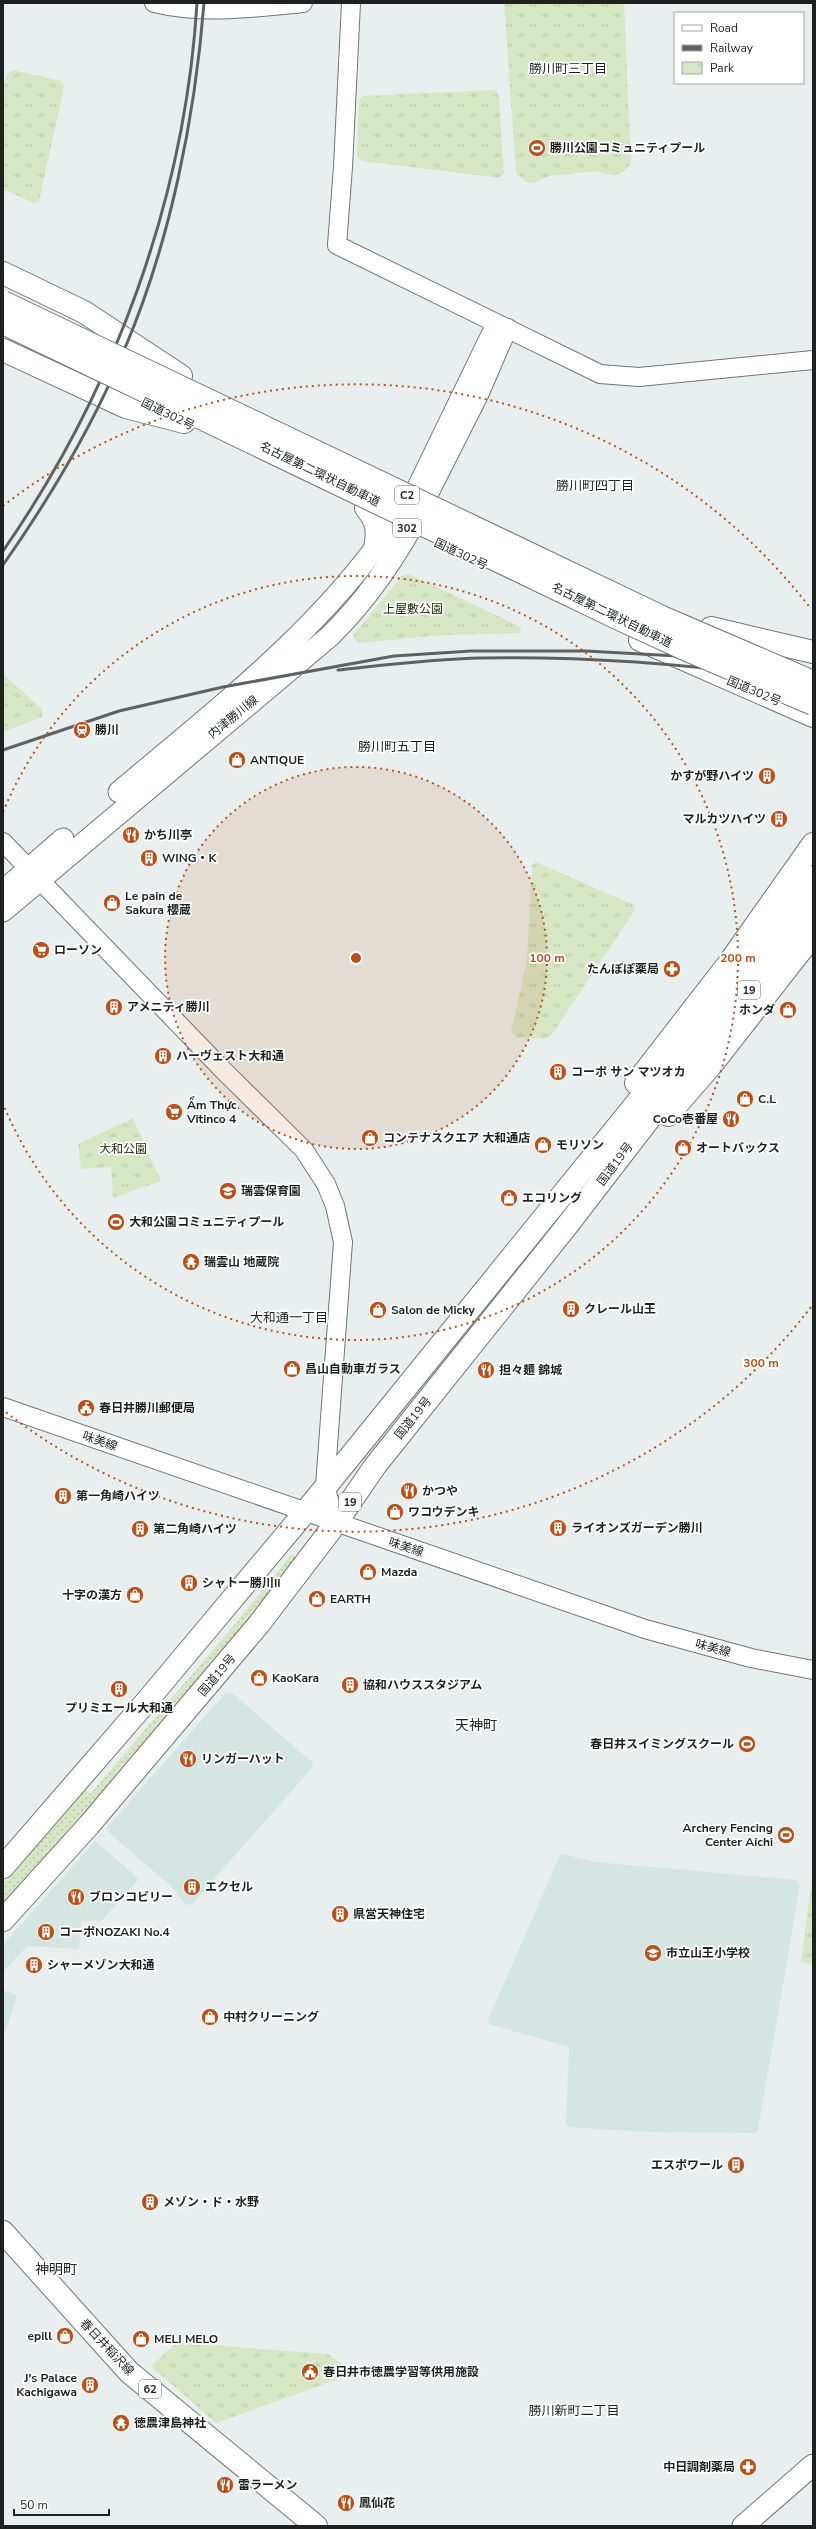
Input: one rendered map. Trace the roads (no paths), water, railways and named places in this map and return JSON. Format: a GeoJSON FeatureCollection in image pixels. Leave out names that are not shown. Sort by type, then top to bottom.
{"type":"FeatureCollection","features":[{"type":"Feature","properties":{"kind":"main road"},"geometry":{"type":"LineString","coordinates":[[3,273],[84,312],[181,376]]}},
{"type":"Feature","properties":{"kind":"main road"},"geometry":{"type":"LineString","coordinates":[[3,291],[711,628],[813,672]]}},
{"type":"Feature","properties":{"kind":"main road","name":"名古屋第二環状自動車道"},"geometry":{"type":"LineString","coordinates":[[3,302],[662,617],[813,682]]}},
{"type":"Feature","properties":{"kind":"main road","name":"名古屋第二環状自動車道"},"geometry":{"type":"LineString","coordinates":[[3,323],[646,631],[813,704]]}},
{"type":"Feature","properties":{"kind":"main road","name":"国道302号"},"geometry":{"type":"LineString","coordinates":[[3,334],[681,660],[813,716]]}},
{"type":"Feature","properties":{"kind":"main road"},"geometry":{"type":"LineString","coordinates":[[3,350],[126,407],[184,422]]}},
{"type":"Feature","properties":{"kind":"main road","name":"内津勝川線"},"geometry":{"type":"LineString","coordinates":[[3,891],[35,874],[324,641],[365,598],[423,491]]}},
{"type":"Feature","properties":{"kind":"main road"},"geometry":{"type":"LineString","coordinates":[[366,508],[377,524],[378,532],[375,549]]}},
{"type":"Feature","properties":{"kind":"main road","name":"内津勝川線"},"geometry":{"type":"LineString","coordinates":[[3,911],[35,874],[240,689],[326,609],[375,549],[403,526]]}},
{"type":"Feature","properties":{"kind":"main road"},"geometry":{"type":"LineString","coordinates":[[711,628],[813,652]]}},
{"type":"Feature","properties":{"kind":"main road"},"geometry":{"type":"LineString","coordinates":[[781,659],[813,691]]}},
{"type":"Feature","properties":{"kind":"main road"},"geometry":{"type":"LineString","coordinates":[[545,1214],[647,1059],[729,963],[813,844]]}},
{"type":"Feature","properties":{"kind":"main road","name":"国道19号"},"geometry":{"type":"LineString","coordinates":[[3,1866],[151,1696],[306,1511],[545,1214],[751,962],[813,877]]}},
{"type":"Feature","properties":{"kind":"main road","name":"国道19号"},"geometry":{"type":"LineString","coordinates":[[3,1920],[89,1825],[221,1671],[336,1523],[375,1466],[566,1227],[813,906]]}},
{"type":"Feature","properties":{"kind":"main road"},"geometry":{"type":"LineString","coordinates":[[566,1227],[718,1064],[813,935]]}},
{"type":"Feature","properties":{"kind":"main road","name":"春日井稲沢線"},"geometry":{"type":"LineString","coordinates":[[3,2232],[129,2372],[316,2526]]}},
{"type":"Feature","properties":{"kind":"main road"},"geometry":{"type":"LineString","coordinates":[[743,2526],[813,2465]]}},
{"type":"Feature","properties":{"kind":"street"},"geometry":{"type":"LineString","coordinates":[[154,3],[220,11],[303,3]]}},
{"type":"Feature","properties":{"kind":"street"},"geometry":{"type":"LineString","coordinates":[[351,3],[344,167],[337,245],[600,374],[619,377],[813,360]]}},
{"type":"Feature","properties":{"kind":"street"},"geometry":{"type":"LineString","coordinates":[[423,491],[502,326]]}},
{"type":"Feature","properties":{"kind":"street"},"geometry":{"type":"LineString","coordinates":[[3,842],[222,1069],[304,1150],[326,1184],[336,1206],[343,1242],[325,1486],[336,1523]]}},
{"type":"Feature","properties":{"kind":"street","name":"味美線"},"geometry":{"type":"LineString","coordinates":[[3,1407],[306,1511],[336,1523],[645,1628],[751,1658],[813,1670]]}},
{"type":"Feature","properties":{"kind":"railway"},"geometry":{"type":"LineString","coordinates":[[3,551],[43,490],[78,425],[110,359],[137,290],[160,220],[177,149],[190,76],[197,3]]}},
{"type":"Feature","properties":{"kind":"railway"},"geometry":{"type":"LineString","coordinates":[[3,565],[38,514],[85,432],[113,376],[141,307],[155,266],[178,179],[194,91],[204,3]]}},
{"type":"Feature","properties":{"kind":"railway"},"geometry":{"type":"LineString","coordinates":[[3,750],[119,711],[223,687],[394,656],[471,651],[586,651],[677,656],[813,674]]}},
{"type":"Feature","properties":{"kind":"railway"},"geometry":{"type":"LineString","coordinates":[[338,670],[409,662],[481,658],[606,660],[689,666],[813,682]]}},
{"type":"Feature","properties":{"kind":"place","name":"勝川公園コミュニティプール"},"geometry":{"type":"Point","coordinates":[537,148]}},
{"type":"Feature","properties":{"kind":"place","name":"勝川"},"geometry":{"type":"Point","coordinates":[82,730]}},
{"type":"Feature","properties":{"kind":"place","name":"ANTIQUE"},"geometry":{"type":"Point","coordinates":[237,760]}},
{"type":"Feature","properties":{"kind":"place","name":"かすが野ハイツ"},"geometry":{"type":"Point","coordinates":[767,776]}},
{"type":"Feature","properties":{"kind":"place","name":"マルカツハイツ"},"geometry":{"type":"Point","coordinates":[779,819]}},
{"type":"Feature","properties":{"kind":"place","name":"かち川亭"},"geometry":{"type":"Point","coordinates":[131,835]}},
{"type":"Feature","properties":{"kind":"place","name":"WING・K"},"geometry":{"type":"Point","coordinates":[149,858]}},
{"type":"Feature","properties":{"kind":"place","name":"Le pain de Sakura 櫻蔵"},"geometry":{"type":"Point","coordinates":[112,903]}},
{"type":"Feature","properties":{"kind":"place","name":"ローソン"},"geometry":{"type":"Point","coordinates":[41,950]}},
{"type":"Feature","properties":{"kind":"place","name":"たんぽぽ薬局"},"geometry":{"type":"Point","coordinates":[672,969]}},
{"type":"Feature","properties":{"kind":"place","name":"アメニティ勝川"},"geometry":{"type":"Point","coordinates":[114,1007]}},
{"type":"Feature","properties":{"kind":"place","name":"ホンダ"},"geometry":{"type":"Point","coordinates":[788,1010]}},
{"type":"Feature","properties":{"kind":"place","name":"ハーヴェスト大和通"},"geometry":{"type":"Point","coordinates":[163,1056]}},
{"type":"Feature","properties":{"kind":"place","name":"コーポ サン マツオカ"},"geometry":{"type":"Point","coordinates":[558,1072]}},
{"type":"Feature","properties":{"kind":"place","name":"C.L"},"geometry":{"type":"Point","coordinates":[745,1099]}},
{"type":"Feature","properties":{"kind":"place","name":"Ẩm Thực Vitinco 4"},"geometry":{"type":"Point","coordinates":[174,1112]}},
{"type":"Feature","properties":{"kind":"place","name":"CoCo壱番屋"},"geometry":{"type":"Point","coordinates":[731,1119]}},
{"type":"Feature","properties":{"kind":"place","name":"コンテナスクエア 大和通店"},"geometry":{"type":"Point","coordinates":[370,1138]}},
{"type":"Feature","properties":{"kind":"place","name":"モリソン"},"geometry":{"type":"Point","coordinates":[543,1145]}},
{"type":"Feature","properties":{"kind":"place","name":"オートバックス"},"geometry":{"type":"Point","coordinates":[683,1148]}},
{"type":"Feature","properties":{"kind":"place","name":"瑞雲保育園"},"geometry":{"type":"Point","coordinates":[228,1191]}},
{"type":"Feature","properties":{"kind":"place","name":"エコリング"},"geometry":{"type":"Point","coordinates":[509,1198]}},
{"type":"Feature","properties":{"kind":"place","name":"大和公園コミュニティプール"},"geometry":{"type":"Point","coordinates":[116,1222]}},
{"type":"Feature","properties":{"kind":"place","name":"瑞雲山 地蔵院"},"geometry":{"type":"Point","coordinates":[191,1262]}},
{"type":"Feature","properties":{"kind":"place","name":"クレール山王"},"geometry":{"type":"Point","coordinates":[571,1309]}},
{"type":"Feature","properties":{"kind":"place","name":"Salon de Micky"},"geometry":{"type":"Point","coordinates":[378,1310]}},
{"type":"Feature","properties":{"kind":"place","name":"昌山自動車ガラス"},"geometry":{"type":"Point","coordinates":[292,1369]}},
{"type":"Feature","properties":{"kind":"place","name":"担々麺 錦城"},"geometry":{"type":"Point","coordinates":[486,1370]}},
{"type":"Feature","properties":{"kind":"place","name":"春日井勝川郵便局"},"geometry":{"type":"Point","coordinates":[86,1408]}},
{"type":"Feature","properties":{"kind":"place","name":"かつや"},"geometry":{"type":"Point","coordinates":[409,1491]}},
{"type":"Feature","properties":{"kind":"place","name":"第一角崎ハイツ"},"geometry":{"type":"Point","coordinates":[63,1496]}},
{"type":"Feature","properties":{"kind":"place","name":"ワコウデンキ"},"geometry":{"type":"Point","coordinates":[395,1512]}},
{"type":"Feature","properties":{"kind":"place","name":"ライオンズガーデン勝川"},"geometry":{"type":"Point","coordinates":[558,1528]}},
{"type":"Feature","properties":{"kind":"place","name":"第二角崎ハイツ"},"geometry":{"type":"Point","coordinates":[140,1529]}},
{"type":"Feature","properties":{"kind":"place","name":"Mazda"},"geometry":{"type":"Point","coordinates":[368,1572]}},
{"type":"Feature","properties":{"kind":"place","name":"シャトー勝川II"},"geometry":{"type":"Point","coordinates":[189,1583]}},
{"type":"Feature","properties":{"kind":"place","name":"十字の漢方"},"geometry":{"type":"Point","coordinates":[135,1595]}},
{"type":"Feature","properties":{"kind":"place","name":"EARTH"},"geometry":{"type":"Point","coordinates":[317,1599]}},
{"type":"Feature","properties":{"kind":"place","name":"KaoKara"},"geometry":{"type":"Point","coordinates":[259,1678]}},
{"type":"Feature","properties":{"kind":"place","name":"協和ハウススタジアム"},"geometry":{"type":"Point","coordinates":[350,1685]}},
{"type":"Feature","properties":{"kind":"place","name":"プリミエール大和通"},"geometry":{"type":"Point","coordinates":[119,1689]}},
{"type":"Feature","properties":{"kind":"place","name":"春日井スイミングスクール"},"geometry":{"type":"Point","coordinates":[747,1744]}},
{"type":"Feature","properties":{"kind":"place","name":"リンガーハット"},"geometry":{"type":"Point","coordinates":[188,1759]}},
{"type":"Feature","properties":{"kind":"place","name":"Archery Fencing Center Aichi"},"geometry":{"type":"Point","coordinates":[786,1835]}},
{"type":"Feature","properties":{"kind":"place","name":"エクセル"},"geometry":{"type":"Point","coordinates":[192,1887]}},
{"type":"Feature","properties":{"kind":"place","name":"ブロンコビリー"},"geometry":{"type":"Point","coordinates":[76,1897]}},
{"type":"Feature","properties":{"kind":"place","name":"県営天神住宅"},"geometry":{"type":"Point","coordinates":[340,1914]}},
{"type":"Feature","properties":{"kind":"place","name":"コーポNOZAKI No.4"},"geometry":{"type":"Point","coordinates":[46,1932]}},
{"type":"Feature","properties":{"kind":"place","name":"市立山王小学校"},"geometry":{"type":"Point","coordinates":[653,1953]}},
{"type":"Feature","properties":{"kind":"place","name":"シャーメゾン大和通"},"geometry":{"type":"Point","coordinates":[34,1965]}},
{"type":"Feature","properties":{"kind":"place","name":"中村クリーニング"},"geometry":{"type":"Point","coordinates":[210,2017]}},
{"type":"Feature","properties":{"kind":"place","name":"エスポワール"},"geometry":{"type":"Point","coordinates":[736,2165]}},
{"type":"Feature","properties":{"kind":"place","name":"メゾン・ド・水野"},"geometry":{"type":"Point","coordinates":[150,2202]}},
{"type":"Feature","properties":{"kind":"place","name":"epill"},"geometry":{"type":"Point","coordinates":[65,2336]}},
{"type":"Feature","properties":{"kind":"place","name":"MELI MELO"},"geometry":{"type":"Point","coordinates":[141,2339]}},
{"type":"Feature","properties":{"kind":"place","name":"春日井市徳農学習等供用施設"},"geometry":{"type":"Point","coordinates":[310,2372]}},
{"type":"Feature","properties":{"kind":"place","name":"J's Palace Kachigawa"},"geometry":{"type":"Point","coordinates":[90,2385]}},
{"type":"Feature","properties":{"kind":"place","name":"徳農津島神社"},"geometry":{"type":"Point","coordinates":[121,2423]}},
{"type":"Feature","properties":{"kind":"place","name":"中日調剤薬局"},"geometry":{"type":"Point","coordinates":[748,2467]}},
{"type":"Feature","properties":{"kind":"place","name":"雷ラーメン"},"geometry":{"type":"Point","coordinates":[225,2485]}},
{"type":"Feature","properties":{"kind":"place","name":"鳳仙花"},"geometry":{"type":"Point","coordinates":[346,2503]}},
{"type":"Feature","properties":{"kind":"district","name":"勝川町三丁目"},"geometry":{"type":"Point","coordinates":[568,69]}},
{"type":"Feature","properties":{"kind":"district","name":"勝川町四丁目"},"geometry":{"type":"Point","coordinates":[595,486]}},
{"type":"Feature","properties":{"kind":"district","name":"勝川町五丁目"},"geometry":{"type":"Point","coordinates":[397,747]}},
{"type":"Feature","properties":{"kind":"district","name":"大和通一丁目"},"geometry":{"type":"Point","coordinates":[289,1318]}},
{"type":"Feature","properties":{"kind":"district","name":"天神町"},"geometry":{"type":"Point","coordinates":[476,1725]}},
{"type":"Feature","properties":{"kind":"district","name":"神明町"},"geometry":{"type":"Point","coordinates":[56,2269]}},
{"type":"Feature","properties":{"kind":"district","name":"勝川新町二丁目"},"geometry":{"type":"Point","coordinates":[574,2411]}},
{"type":"Feature","properties":{"kind":"park label","name":"上屋敷公園"},"geometry":{"type":"Point","coordinates":[413,609]}},
{"type":"Feature","properties":{"kind":"park label","name":"大和公園"},"geometry":{"type":"Point","coordinates":[123,1149]}}]}
